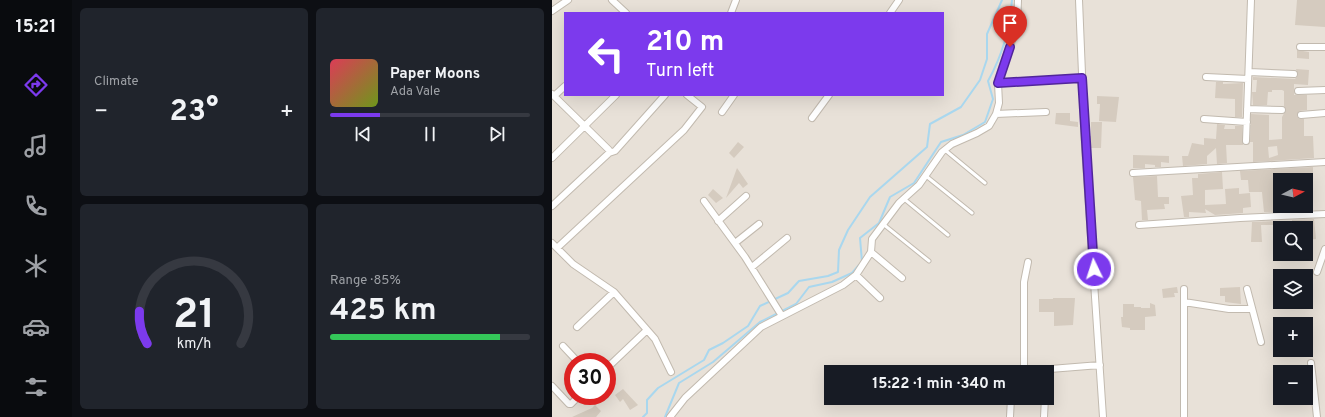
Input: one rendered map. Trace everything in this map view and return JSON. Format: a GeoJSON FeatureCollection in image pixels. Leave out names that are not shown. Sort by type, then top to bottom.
{"type":"FeatureCollection","features":[{"type":"Feature","properties":{"kind":"street"},"geometry":{"type":"LineString","coordinates":[[552,11],[568,0]]}},
{"type":"Feature","properties":{"kind":"street"},"geometry":{"type":"LineString","coordinates":[[612,0],[625,12]]}},
{"type":"Feature","properties":{"kind":"street"},"geometry":{"type":"LineString","coordinates":[[731,12],[736,0]]}},
{"type":"Feature","properties":{"kind":"street"},"geometry":{"type":"LineString","coordinates":[[891,12],[899,0]]}},
{"type":"Feature","properties":{"kind":"street"},"geometry":{"type":"LineString","coordinates":[[670,417],[685,398],[761,327],[843,285],[856,275],[871,252],[872,239],[903,198],[919,185],[945,150],[952,144],[989,126],[996,114],[999,103],[998,83],[1017,25],[1018,0]]}},
{"type":"Feature","properties":{"kind":"street"},"geometry":{"type":"LineString","coordinates":[[1079,0],[1082,78],[1103,417]]}},
{"type":"Feature","properties":{"kind":"street"},"geometry":{"type":"LineString","coordinates":[[1246,141],[1251,0]]}},
{"type":"Feature","properties":{"kind":"street"},"geometry":{"type":"LineString","coordinates":[[1300,47],[1325,47]]}},
{"type":"Feature","properties":{"kind":"street"},"geometry":{"type":"LineString","coordinates":[[1206,77],[1294,74]]}},
{"type":"Feature","properties":{"kind":"street"},"geometry":{"type":"LineString","coordinates":[[564,87],[553,95],[609,150],[609,153]]}},
{"type":"Feature","properties":{"kind":"street"},"geometry":{"type":"LineString","coordinates":[[1298,91],[1325,90]]}},
{"type":"Feature","properties":{"kind":"street"},"geometry":{"type":"LineString","coordinates":[[552,158],[615,96]]}},
{"type":"Feature","properties":{"kind":"street"},"geometry":{"type":"LineString","coordinates":[[552,206],[609,153],[615,151],[664,96]]}},
{"type":"Feature","properties":{"kind":"street"},"geometry":{"type":"LineString","coordinates":[[671,372],[655,339],[614,292],[574,264],[554,246],[684,130],[702,107],[688,96]]}},
{"type":"Feature","properties":{"kind":"street"},"geometry":{"type":"LineString","coordinates":[[722,112],[733,96]]}},
{"type":"Feature","properties":{"kind":"street"},"geometry":{"type":"LineString","coordinates":[[812,118],[828,96]]}},
{"type":"Feature","properties":{"kind":"street"},"geometry":{"type":"LineString","coordinates":[[1247,109],[1282,110]]}},
{"type":"Feature","properties":{"kind":"street"},"geometry":{"type":"LineString","coordinates":[[996,114],[1046,112]]}},
{"type":"Feature","properties":{"kind":"street"},"geometry":{"type":"LineString","coordinates":[[1301,115],[1325,113]]}},
{"type":"Feature","properties":{"kind":"street"},"geometry":{"type":"LineString","coordinates":[[1204,119],[1247,122]]}},
{"type":"Feature","properties":{"kind":"street"},"geometry":{"type":"LineString","coordinates":[[1133,173],[1325,162]]}},
{"type":"Feature","properties":{"kind":"street"},"geometry":{"type":"LineString","coordinates":[[718,221],[746,196]]}},
{"type":"Feature","properties":{"kind":"street"},"geometry":{"type":"LineString","coordinates":[[704,201],[752,267],[782,316]]}},
{"type":"Feature","properties":{"kind":"street"},"geometry":{"type":"LineString","coordinates":[[1139,225],[1325,214]]}},
{"type":"Feature","properties":{"kind":"street"},"geometry":{"type":"LineString","coordinates":[[735,243],[759,224]]}},
{"type":"Feature","properties":{"kind":"street"},"geometry":{"type":"LineString","coordinates":[[752,267],[787,238]]}},
{"type":"Feature","properties":{"kind":"street"},"geometry":{"type":"LineString","coordinates":[[1316,272],[1325,250]]}},
{"type":"Feature","properties":{"kind":"street"},"geometry":{"type":"LineString","coordinates":[[871,252],[902,278]]}},
{"type":"Feature","properties":{"kind":"street"},"geometry":{"type":"LineString","coordinates":[[1024,365],[1024,282],[1028,262]]}},
{"type":"Feature","properties":{"kind":"street"},"geometry":{"type":"LineString","coordinates":[[856,275],[880,298]]}},
{"type":"Feature","properties":{"kind":"street"},"geometry":{"type":"LineString","coordinates":[[1247,288],[1251,309],[1261,342]]}},
{"type":"Feature","properties":{"kind":"street"},"geometry":{"type":"LineString","coordinates":[[1184,289],[1184,417]]}},
{"type":"Feature","properties":{"kind":"street"},"geometry":{"type":"LineString","coordinates":[[577,327],[614,292]]}},
{"type":"Feature","properties":{"kind":"street"},"geometry":{"type":"LineString","coordinates":[[1184,302],[1229,309],[1251,309]]}},
{"type":"Feature","properties":{"kind":"street"},"geometry":{"type":"LineString","coordinates":[[616,359],[647,330]]}},
{"type":"Feature","properties":{"kind":"street"},"geometry":{"type":"LineString","coordinates":[[563,346],[570,353]]}},
{"type":"Feature","properties":{"kind":"street"},"geometry":{"type":"LineString","coordinates":[[1311,363],[1318,417]]}},
{"type":"Feature","properties":{"kind":"street"},"geometry":{"type":"LineString","coordinates":[[1054,370],[1100,365]]}},
{"type":"Feature","properties":{"kind":"street"},"geometry":{"type":"LineString","coordinates":[[552,386],[564,399]]}},
{"type":"Feature","properties":{"kind":"street"},"geometry":{"type":"LineString","coordinates":[[1010,405],[1010,417]]}},
{"type":"Feature","properties":{"kind":"street"},"geometry":{"type":"LineString","coordinates":[[1044,417],[1045,405]]}},
{"type":"Feature","properties":{"kind":"lane"},"geometry":{"type":"LineString","coordinates":[[998,83],[1082,78]]}},
{"type":"Feature","properties":{"kind":"lane"},"geometry":{"type":"LineString","coordinates":[[945,150],[985,183]]}},
{"type":"Feature","properties":{"kind":"lane"},"geometry":{"type":"LineString","coordinates":[[926,176],[972,213]]}},
{"type":"Feature","properties":{"kind":"lane"},"geometry":{"type":"LineString","coordinates":[[903,198],[948,236]]}},
{"type":"Feature","properties":{"kind":"lane"},"geometry":{"type":"LineString","coordinates":[[883,224],[929,261]]}},
{"type":"Feature","properties":{"kind":"shaded area"},"geometry":{"type":"Polygon","coordinates":[[[552,0],[1325,0],[1325,417],[552,417],[552,0]]]}},
{"type":"Feature","properties":{"kind":"building"},"geometry":{"type":"Polygon","coordinates":[[[1297,0],[1325,0],[1325,27],[1295,25],[1297,0]]]}},
{"type":"Feature","properties":{"kind":"building"},"geometry":{"type":"Polygon","coordinates":[[[1297,50],[1309,52],[1309,59],[1297,58],[1297,50]]]}},
{"type":"Feature","properties":{"kind":"building"},"geometry":{"type":"Polygon","coordinates":[[[1296,69],[1309,70],[1308,85],[1294,84],[1294,95],[1307,95],[1307,110],[1299,111],[1297,116],[1299,119],[1304,119],[1304,136],[1313,136],[1314,158],[1253,162],[1253,142],[1250,142],[1251,114],[1269,115],[1269,140],[1282,139],[1282,117],[1286,110],[1284,106],[1284,91],[1282,90],[1272,90],[1272,92],[1268,92],[1267,105],[1253,105],[1252,92],[1256,92],[1257,80],[1253,80],[1253,77],[1295,79],[1298,75],[1296,69]],[[1277,146],[1268,147],[1269,158],[1278,155],[1277,146]]]}},
{"type":"Feature","properties":{"kind":"building"},"geometry":{"type":"Polygon","coordinates":[[[1216,82],[1223,82],[1223,84],[1243,83],[1242,117],[1235,117],[1235,99],[1215,98],[1216,82]]]}},
{"type":"Feature","properties":{"kind":"building"},"geometry":{"type":"Polygon","coordinates":[[[1097,96],[1119,97],[1116,122],[1099,121],[1100,104],[1097,104],[1097,96]]]}},
{"type":"Feature","properties":{"kind":"building"},"geometry":{"type":"Polygon","coordinates":[[[1056,113],[1070,113],[1070,121],[1078,122],[1078,127],[1055,124],[1056,113]]]}},
{"type":"Feature","properties":{"kind":"building"},"geometry":{"type":"Polygon","coordinates":[[[1091,122],[1102,122],[1101,148],[1090,148],[1089,136],[1091,136],[1091,122]]]}},
{"type":"Feature","properties":{"kind":"building"},"geometry":{"type":"Polygon","coordinates":[[[1217,124],[1225,125],[1224,129],[1235,129],[1235,126],[1242,126],[1243,145],[1226,145],[1227,163],[1217,164],[1216,148],[1207,156],[1207,164],[1183,166],[1182,156],[1188,156],[1192,143],[1204,145],[1204,138],[1216,139],[1217,124]]]}},
{"type":"Feature","properties":{"kind":"building"},"geometry":{"type":"Polygon","coordinates":[[[738,142],[744,147],[734,158],[729,153],[738,142]]]}},
{"type":"Feature","properties":{"kind":"building"},"geometry":{"type":"Polygon","coordinates":[[[1133,155],[1169,156],[1169,163],[1161,162],[1161,167],[1145,164],[1145,168],[1133,168],[1133,155]]]}},
{"type":"Feature","properties":{"kind":"building"},"geometry":{"type":"Polygon","coordinates":[[[1313,167],[1313,173],[1273,173],[1273,212],[1264,212],[1262,192],[1249,192],[1248,180],[1241,180],[1240,171],[1313,167]]]}},
{"type":"Feature","properties":{"kind":"building"},"geometry":{"type":"Polygon","coordinates":[[[737,168],[748,184],[743,188],[739,183],[726,198],[737,168]]]}},
{"type":"Feature","properties":{"kind":"building"},"geometry":{"type":"Polygon","coordinates":[[[1222,172],[1223,189],[1205,190],[1205,205],[1226,204],[1225,189],[1239,188],[1239,194],[1250,193],[1251,207],[1243,208],[1243,213],[1215,215],[1205,209],[1206,213],[1189,212],[1189,217],[1184,217],[1181,196],[1193,195],[1192,178],[1198,178],[1198,174],[1222,172]]]}},
{"type":"Feature","properties":{"kind":"building"},"geometry":{"type":"Polygon","coordinates":[[[1157,176],[1158,197],[1169,197],[1169,204],[1164,204],[1165,209],[1147,210],[1148,220],[1142,220],[1141,201],[1135,200],[1133,177],[1157,176]]]}},
{"type":"Feature","properties":{"kind":"building"},"geometry":{"type":"Polygon","coordinates":[[[713,189],[723,198],[716,203],[708,195],[713,189]]]}},
{"type":"Feature","properties":{"kind":"building"},"geometry":{"type":"Polygon","coordinates":[[[1314,219],[1316,239],[1313,239],[1313,221],[1292,220],[1314,219]]]}},
{"type":"Feature","properties":{"kind":"building"},"geometry":{"type":"Polygon","coordinates":[[[1273,221],[1273,225],[1261,225],[1262,242],[1251,242],[1252,222],[1273,221]]]}},
{"type":"Feature","properties":{"kind":"building"},"geometry":{"type":"Polygon","coordinates":[[[1177,287],[1178,293],[1174,293],[1175,297],[1163,298],[1162,289],[1177,287]]]}},
{"type":"Feature","properties":{"kind":"building"},"geometry":{"type":"Polygon","coordinates":[[[1240,287],[1241,304],[1225,302],[1225,296],[1220,296],[1220,288],[1240,287]]]}},
{"type":"Feature","properties":{"kind":"building"},"geometry":{"type":"Polygon","coordinates":[[[1075,298],[1073,325],[1054,326],[1054,312],[1039,312],[1039,299],[1075,298]]]}},
{"type":"Feature","properties":{"kind":"building"},"geometry":{"type":"Polygon","coordinates":[[[1150,303],[1155,305],[1156,316],[1145,317],[1145,330],[1130,330],[1130,328],[1122,327],[1121,317],[1123,317],[1123,304],[1134,304],[1134,307],[1150,308],[1150,303]]]}},
{"type":"Feature","properties":{"kind":"building"},"geometry":{"type":"Polygon","coordinates":[[[623,389],[638,405],[630,410],[623,399],[620,402],[616,394],[623,389]]]}},
{"type":"Feature","properties":{"kind":"building"},"geometry":{"type":"Polygon","coordinates":[[[595,405],[601,411],[596,417],[572,417],[592,408],[595,405]]]}},
{"type":"Feature","properties":{"kind":"waterway"},"geometry":{"type":"LineString","coordinates":[[643,417],[647,413],[647,400],[658,388],[704,360],[709,350],[723,343],[748,326],[760,306],[788,293],[799,281],[828,276],[838,272],[839,250],[848,230],[870,197],[927,147],[930,124],[961,107],[980,80],[987,59],[987,34],[1002,0]]}},
{"type":"Feature","properties":{"kind":"waterway"},"geometry":{"type":"LineString","coordinates":[[862,262],[860,238],[879,223],[890,197],[914,183],[941,142],[963,135],[985,122],[993,99],[988,81],[1004,42],[1012,0]]}},
{"type":"Feature","properties":{"kind":"waterway"},"geometry":{"type":"LineString","coordinates":[[665,417],[679,383],[713,362],[760,322],[796,304],[809,287],[832,282],[852,273],[859,265]]}},
{"type":"Feature","properties":{"kind":"route"},"geometry":{"type":"LineString","coordinates":[[1010,47],[998,83],[1082,78],[1085,147],[1094,269]]}}]}
